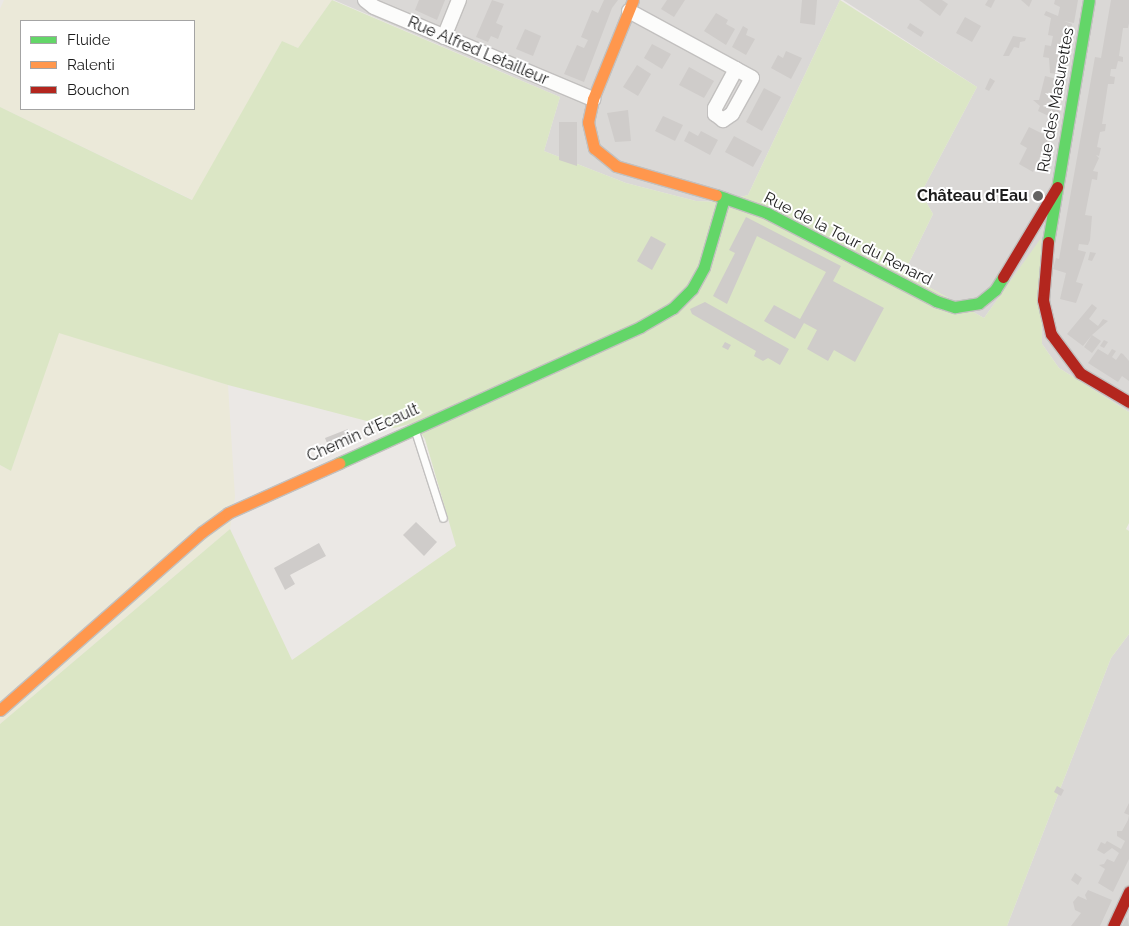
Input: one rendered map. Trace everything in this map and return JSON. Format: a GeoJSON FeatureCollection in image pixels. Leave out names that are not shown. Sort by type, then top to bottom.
{"type":"FeatureCollection","features":[{"type":"Feature","properties":{"kind":"street","name":"Rue Alfred Letailleur"},"geometry":{"type":"LineString","coordinates":[[366,0],[374,7],[592,99]]}},
{"type":"Feature","properties":{"kind":"street"},"geometry":{"type":"LineString","coordinates":[[444,37],[460,0]]}},
{"type":"Feature","properties":{"kind":"street","name":"Rue des Masurettes"},"geometry":{"type":"LineString","coordinates":[[1089,0],[1049,234],[1043,300],[1054,342],[1080,373],[1129,402]]}},
{"type":"Feature","properties":{"kind":"street"},"geometry":{"type":"LineString","coordinates":[[631,5],[736,69]]}},
{"type":"Feature","properties":{"kind":"street","name":"Rue de la Tour du Renard"},"geometry":{"type":"LineString","coordinates":[[631,5],[592,99],[589,135],[594,148],[603,158],[630,172],[724,198],[812,235],[936,302],[962,307],[979,303],[1000,283],[1037,215],[1057,187]]}},
{"type":"Feature","properties":{"kind":"street","name":"Chemin d'Ecault"},"geometry":{"type":"LineString","coordinates":[[0,710],[220,518],[252,500],[640,327],[673,308],[692,289],[704,267],[724,198]]}},
{"type":"Feature","properties":{"kind":"street"},"geometry":{"type":"LineString","coordinates":[[1113,926],[1129,892]]}},
{"type":"Feature","properties":{"kind":"lane"},"geometry":{"type":"LineString","coordinates":[[414,428],[443,518]]}},
{"type":"Feature","properties":{"kind":"shaded area"},"geometry":{"type":"Polygon","coordinates":[[[4,0],[332,0],[298,48],[282,41],[193,200],[0,107],[0,9],[4,0]]]}},
{"type":"Feature","properties":{"kind":"shaded area"},"geometry":{"type":"Polygon","coordinates":[[[334,0],[840,0],[748,195],[722,202],[696,201],[626,183],[544,151],[560,97],[334,0]]]}},
{"type":"Feature","properties":{"kind":"shaded area"},"geometry":{"type":"Polygon","coordinates":[[[843,0],[1129,0],[1129,412],[1059,368],[1042,344],[1041,239],[984,318],[904,273],[933,214],[921,193],[977,87],[843,0]]]}},
{"type":"Feature","properties":{"kind":"shaded area"},"geometry":{"type":"Polygon","coordinates":[[[736,77],[743,85],[729,111],[723,104],[736,77]]]}},
{"type":"Feature","properties":{"kind":"shaded area"},"geometry":{"type":"Polygon","coordinates":[[[58,332],[228,385],[235,497],[230,529],[0,724],[0,465],[11,471],[58,332]]]}},
{"type":"Feature","properties":{"kind":"shaded area"},"geometry":{"type":"Polygon","coordinates":[[[1129,634],[1129,926],[1007,926],[1111,658],[1129,634]]]}},
{"type":"Feature","properties":{"kind":"green space"},"geometry":{"type":"Polygon","coordinates":[[[332,0],[560,97],[544,151],[626,183],[696,201],[722,202],[748,195],[840,0],[977,87],[921,193],[933,214],[904,273],[984,318],[1041,238],[1042,344],[1059,368],[1129,412],[1129,523],[1126,529],[1129,531],[1129,634],[1111,658],[1007,926],[0,926],[0,724],[230,529],[292,660],[456,546],[425,439],[414,423],[394,428],[228,385],[59,333],[11,471],[0,465],[0,107],[192,200],[282,41],[298,48],[332,0]]]}},
{"type":"Feature","properties":{"kind":"building"},"geometry":{"type":"Polygon","coordinates":[[[419,0],[445,0],[437,20],[415,10],[419,0]]]}},
{"type":"Feature","properties":{"kind":"building"},"geometry":{"type":"Polygon","coordinates":[[[492,0],[504,4],[496,23],[503,26],[498,39],[491,36],[488,42],[476,37],[492,0]]]}},
{"type":"Feature","properties":{"kind":"building"},"geometry":{"type":"Polygon","coordinates":[[[604,0],[618,0],[612,8],[584,82],[564,74],[577,45],[584,48],[588,40],[581,37],[592,10],[598,13],[604,0]]]}},
{"type":"Feature","properties":{"kind":"building"},"geometry":{"type":"Polygon","coordinates":[[[667,0],[685,0],[674,17],[661,9],[667,0]]]}},
{"type":"Feature","properties":{"kind":"building"},"geometry":{"type":"Polygon","coordinates":[[[802,0],[817,0],[815,25],[800,23],[802,0]]]}},
{"type":"Feature","properties":{"kind":"building"},"geometry":{"type":"Polygon","coordinates":[[[919,0],[942,0],[948,4],[940,16],[919,0]]]}},
{"type":"Feature","properties":{"kind":"building"},"geometry":{"type":"Polygon","coordinates":[[[988,0],[995,0],[991,8],[985,5],[988,0]]]}},
{"type":"Feature","properties":{"kind":"building"},"geometry":{"type":"Polygon","coordinates":[[[1021,0],[1032,0],[1029,7],[1021,0]]]}},
{"type":"Feature","properties":{"kind":"building"},"geometry":{"type":"Polygon","coordinates":[[[1055,0],[1078,0],[1074,23],[1064,21],[1072,24],[1064,75],[1050,73],[1049,58],[1043,57],[1045,45],[1051,46],[1053,36],[1048,35],[1051,18],[1044,15],[1046,11],[1058,16],[1060,7],[1054,4],[1055,0]]]}},
{"type":"Feature","properties":{"kind":"building"},"geometry":{"type":"Polygon","coordinates":[[[1111,0],[1129,0],[1129,23],[1128,28],[1123,28],[1119,56],[1123,57],[1123,62],[1118,61],[1116,69],[1111,69],[1110,76],[1115,77],[1114,84],[1108,84],[1102,124],[1106,124],[1105,131],[1100,132],[1097,147],[1101,148],[1099,156],[1096,155],[1099,158],[1093,171],[1098,172],[1097,180],[1092,179],[1085,215],[1092,216],[1090,240],[1088,245],[1079,244],[1078,250],[1086,252],[1076,282],[1083,284],[1076,303],[1060,299],[1066,273],[1053,269],[1056,258],[1059,259],[1095,57],[1101,58],[1111,0]]]}},
{"type":"Feature","properties":{"kind":"building"},"geometry":{"type":"Polygon","coordinates":[[[716,13],[728,20],[726,24],[735,29],[726,45],[704,31],[716,13]]]}},
{"type":"Feature","properties":{"kind":"building"},"geometry":{"type":"Polygon","coordinates":[[[965,17],[981,26],[972,42],[956,33],[965,17]]]}},
{"type":"Feature","properties":{"kind":"building"},"geometry":{"type":"Polygon","coordinates":[[[910,23],[924,32],[921,37],[907,28],[910,23]]]}},
{"type":"Feature","properties":{"kind":"building"},"geometry":{"type":"Polygon","coordinates":[[[743,26],[748,29],[746,35],[755,39],[746,55],[732,47],[743,26]]]}},
{"type":"Feature","properties":{"kind":"building"},"geometry":{"type":"Polygon","coordinates":[[[525,29],[541,36],[533,56],[516,49],[525,29]]]}},
{"type":"Feature","properties":{"kind":"building"},"geometry":{"type":"Polygon","coordinates":[[[1013,36],[1026,38],[1025,41],[1020,42],[1019,48],[1014,47],[1009,56],[1003,56],[1013,36]]]}},
{"type":"Feature","properties":{"kind":"building"},"geometry":{"type":"Polygon","coordinates":[[[652,44],[671,54],[662,69],[644,58],[652,44]]]}},
{"type":"Feature","properties":{"kind":"building"},"geometry":{"type":"Polygon","coordinates":[[[786,51],[802,58],[791,79],[771,68],[778,55],[783,58],[786,51]]]}},
{"type":"Feature","properties":{"kind":"building"},"geometry":{"type":"Polygon","coordinates":[[[637,65],[651,74],[638,96],[623,87],[637,65]]]}},
{"type":"Feature","properties":{"kind":"building"},"geometry":{"type":"Polygon","coordinates":[[[689,67],[714,81],[704,98],[679,85],[689,67]]]}},
{"type":"Feature","properties":{"kind":"building"},"geometry":{"type":"Polygon","coordinates":[[[1045,76],[1060,80],[1055,108],[1061,110],[1057,120],[1038,111],[1040,106],[1033,100],[1039,100],[1045,76]]]}},
{"type":"Feature","properties":{"kind":"building"},"geometry":{"type":"Polygon","coordinates":[[[990,78],[995,81],[989,91],[985,89],[990,78]]]}},
{"type":"Feature","properties":{"kind":"building"},"geometry":{"type":"Polygon","coordinates":[[[764,88],[781,97],[762,131],[746,122],[764,88]]]}},
{"type":"Feature","properties":{"kind":"building"},"geometry":{"type":"Polygon","coordinates":[[[628,110],[631,141],[615,142],[607,113],[628,110]]]}},
{"type":"Feature","properties":{"kind":"building"},"geometry":{"type":"Polygon","coordinates":[[[663,116],[683,125],[675,141],[655,131],[663,116]]]}},
{"type":"Feature","properties":{"kind":"building"},"geometry":{"type":"Polygon","coordinates":[[[559,122],[577,122],[577,166],[559,160],[559,122]]]}},
{"type":"Feature","properties":{"kind":"building"},"geometry":{"type":"Polygon","coordinates":[[[1029,127],[1049,137],[1033,172],[1019,164],[1027,148],[1020,144],[1029,127]]]}},
{"type":"Feature","properties":{"kind":"building"},"geometry":{"type":"Polygon","coordinates":[[[689,131],[698,136],[701,131],[718,140],[710,155],[684,141],[689,131]]]}},
{"type":"Feature","properties":{"kind":"building"},"geometry":{"type":"Polygon","coordinates":[[[734,136],[762,151],[753,167],[725,152],[734,136]]]}},
{"type":"Feature","properties":{"kind":"building"},"geometry":{"type":"Polygon","coordinates":[[[746,217],[841,266],[833,281],[884,308],[855,362],[834,350],[828,361],[807,349],[817,330],[804,323],[795,339],[764,321],[774,305],[800,319],[826,272],[757,236],[727,304],[713,296],[735,253],[729,250],[746,217]]]}},
{"type":"Feature","properties":{"kind":"building"},"geometry":{"type":"Polygon","coordinates":[[[651,236],[666,244],[652,270],[637,261],[651,236]]]}},
{"type":"Feature","properties":{"kind":"building"},"geometry":{"type":"Polygon","coordinates":[[[1090,252],[1096,253],[1092,261],[1088,260],[1090,252]]]}},
{"type":"Feature","properties":{"kind":"building"},"geometry":{"type":"Polygon","coordinates":[[[705,302],[789,349],[780,365],[768,358],[763,361],[754,356],[756,351],[692,314],[690,309],[705,302]]]}},
{"type":"Feature","properties":{"kind":"building"},"geometry":{"type":"Polygon","coordinates":[[[1092,304],[1097,308],[1089,319],[1098,326],[1103,319],[1108,321],[1083,346],[1067,334],[1092,304]]]}},
{"type":"Feature","properties":{"kind":"building"},"geometry":{"type":"Polygon","coordinates":[[[1092,335],[1101,341],[1092,353],[1084,347],[1092,335]]]}},
{"type":"Feature","properties":{"kind":"building"},"geometry":{"type":"Polygon","coordinates":[[[1104,340],[1108,342],[1104,348],[1100,346],[1104,340]]]}},
{"type":"Feature","properties":{"kind":"building"},"geometry":{"type":"Polygon","coordinates":[[[725,342],[731,345],[728,350],[722,347],[725,342]]]}},
{"type":"Feature","properties":{"kind":"building"},"geometry":{"type":"Polygon","coordinates":[[[1098,349],[1108,355],[1112,349],[1116,351],[1112,357],[1116,360],[1121,353],[1123,354],[1129,361],[1129,381],[1122,376],[1118,382],[1088,363],[1098,349]]]}},
{"type":"Feature","properties":{"kind":"building"},"geometry":{"type":"Polygon","coordinates":[[[348,429],[354,444],[331,453],[325,438],[348,429]]]}},
{"type":"Feature","properties":{"kind":"building"},"geometry":{"type":"Polygon","coordinates":[[[416,522],[437,542],[424,556],[403,535],[416,522]]]}},
{"type":"Feature","properties":{"kind":"building"},"geometry":{"type":"Polygon","coordinates":[[[319,543],[326,556],[290,575],[295,584],[285,590],[274,568],[319,543]]]}},
{"type":"Feature","properties":{"kind":"building"},"geometry":{"type":"Polygon","coordinates":[[[1057,786],[1064,790],[1061,796],[1054,792],[1057,786]]]}},
{"type":"Feature","properties":{"kind":"building"},"geometry":{"type":"Polygon","coordinates":[[[1129,803],[1129,815],[1124,813],[1129,803]]]}},
{"type":"Feature","properties":{"kind":"building"},"geometry":{"type":"Polygon","coordinates":[[[1129,815],[1129,859],[1113,892],[1098,883],[1105,869],[1099,865],[1104,864],[1107,859],[1114,862],[1119,853],[1112,848],[1104,854],[1097,850],[1101,842],[1105,844],[1107,841],[1121,849],[1125,841],[1117,836],[1117,831],[1122,831],[1129,815]]]}},
{"type":"Feature","properties":{"kind":"building"},"geometry":{"type":"Polygon","coordinates":[[[1075,873],[1082,878],[1078,885],[1071,880],[1075,873]]]}},
{"type":"Feature","properties":{"kind":"building"},"geometry":{"type":"Polygon","coordinates":[[[1088,890],[1112,900],[1100,926],[1071,926],[1081,913],[1075,910],[1073,902],[1078,896],[1087,900],[1085,895],[1088,890]]]}},
{"type":"Feature","properties":{"kind":"building"},"geometry":{"type":"Polygon","coordinates":[[[1127,917],[1129,926],[1122,926],[1127,917]]]}},
{"type":"Feature","properties":{"kind":"traffic: fast"},"geometry":{"type":"LineString","coordinates":[[1048,242],[1089,0]]}},
{"type":"Feature","properties":{"kind":"traffic: fast"},"geometry":{"type":"LineString","coordinates":[[716,195],[767,213],[936,301],[955,307],[979,303],[995,290],[1003,277]]}},
{"type":"Feature","properties":{"kind":"traffic: fast"},"geometry":{"type":"LineString","coordinates":[[339,463],[640,327],[673,308],[692,289],[704,267],[724,198]]}},
{"type":"Feature","properties":{"kind":"traffic: slow"},"geometry":{"type":"LineString","coordinates":[[633,0],[593,99],[588,122],[594,148],[616,166],[716,195]]}},
{"type":"Feature","properties":{"kind":"traffic: slow"},"geometry":{"type":"LineString","coordinates":[[0,710],[202,532],[228,513],[339,463]]}},
{"type":"Feature","properties":{"kind":"traffic: jam"},"geometry":{"type":"LineString","coordinates":[[1003,277],[1057,187]]}},
{"type":"Feature","properties":{"kind":"traffic: jam"},"geometry":{"type":"LineString","coordinates":[[1048,242],[1043,300],[1051,334],[1080,373],[1129,402]]}},
{"type":"Feature","properties":{"kind":"traffic: jam"},"geometry":{"type":"LineString","coordinates":[[1113,926],[1129,892]]}},
{"type":"Feature","properties":{"kind":"place","name":"Château d'Eau"},"geometry":{"type":"Point","coordinates":[1038,196]}}]}
